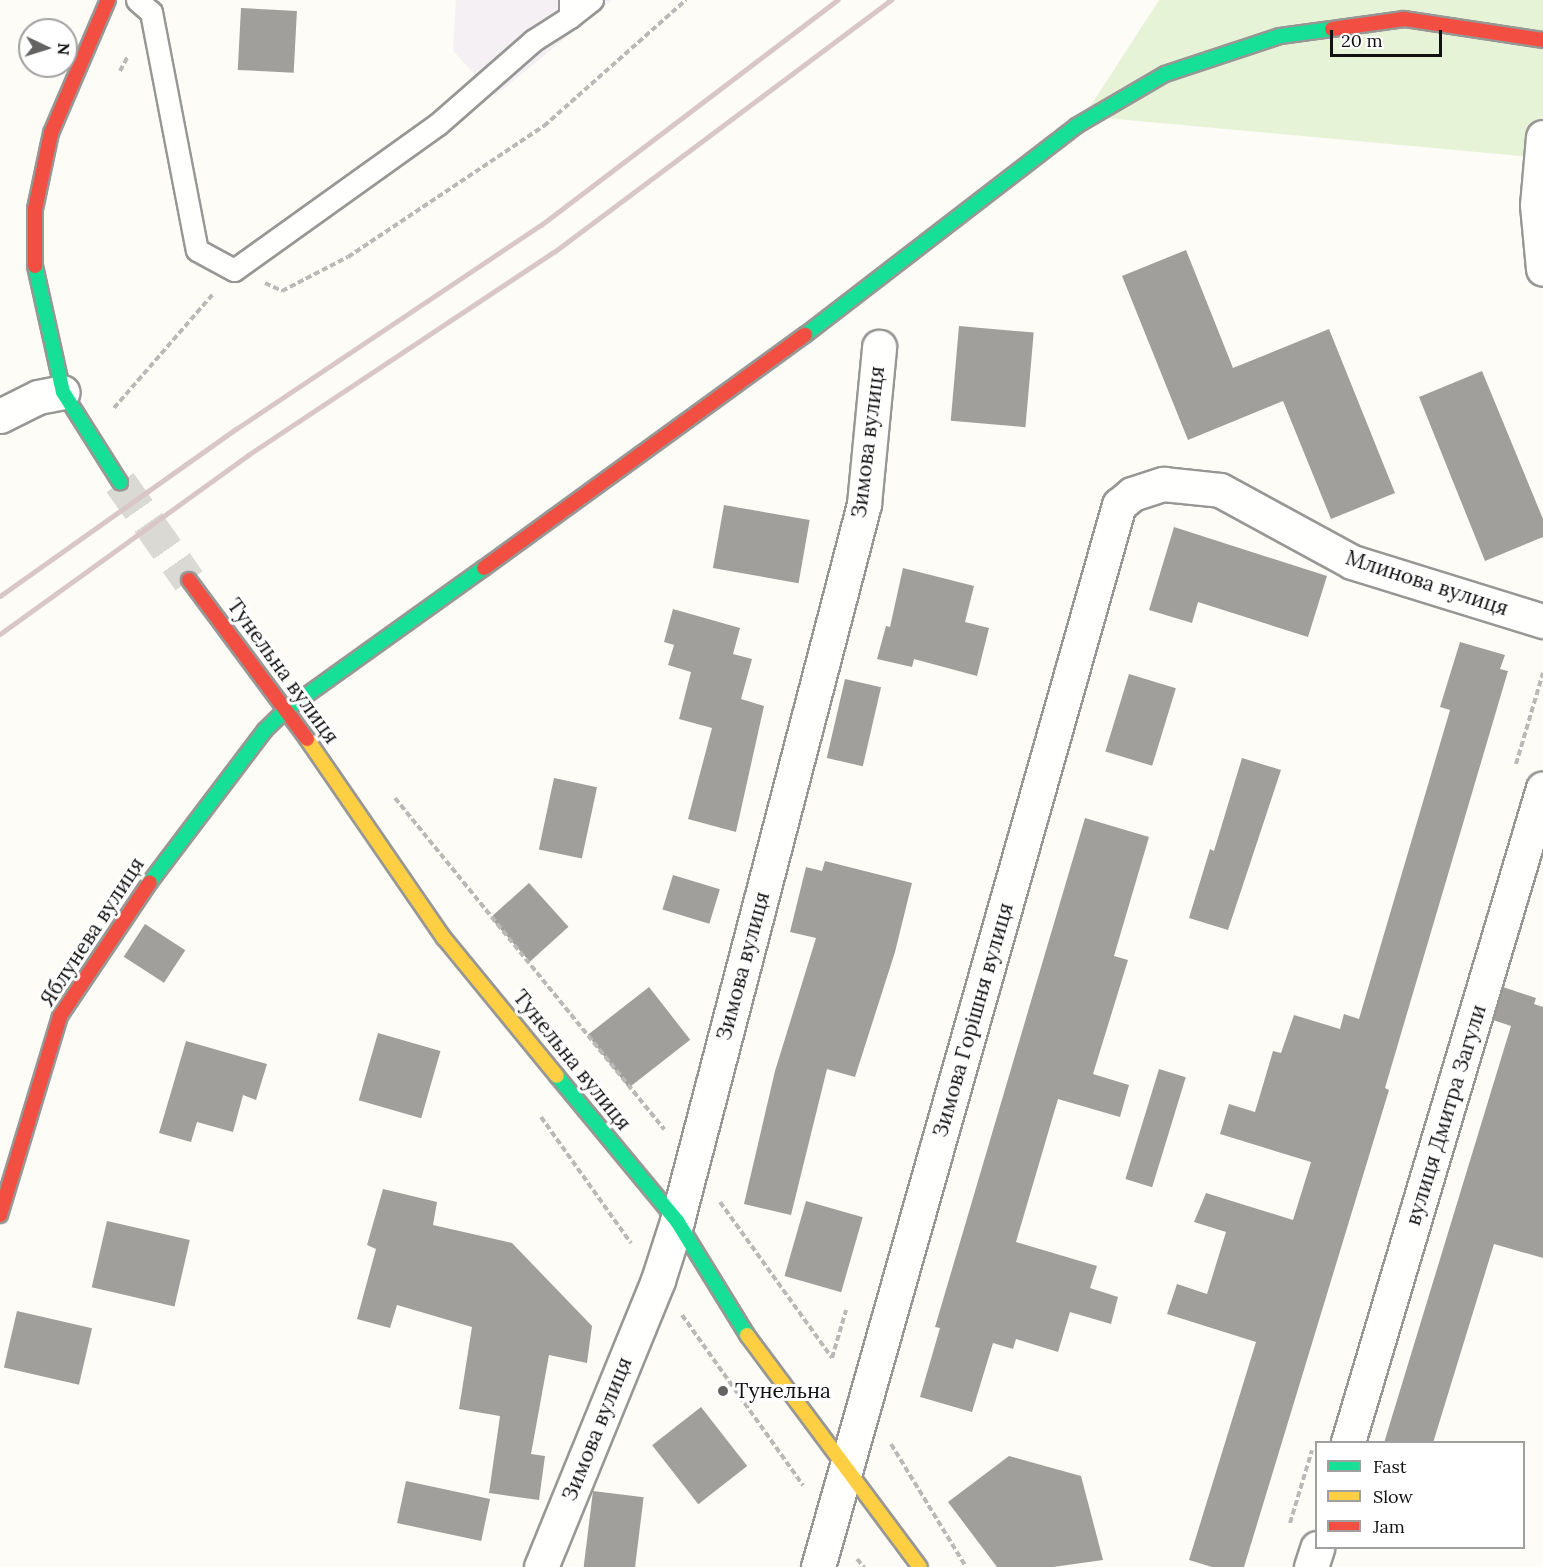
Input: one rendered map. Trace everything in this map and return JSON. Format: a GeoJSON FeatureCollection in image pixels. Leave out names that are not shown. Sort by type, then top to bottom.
{"type":"FeatureCollection","features":[{"type":"Feature","properties":{"kind":"street"},"geometry":{"type":"LineString","coordinates":[[108,0],[51,133],[35,209],[35,267],[63,392],[120,482]]}},
{"type":"Feature","properties":{"kind":"street","name":"Яблунева вулиця"},"geometry":{"type":"LineString","coordinates":[[0,1215],[60,1016],[166,858],[265,730],[287,709],[747,379],[1076,126],[1165,75],[1280,36],[1404,19],[1543,40]]}},
{"type":"Feature","properties":{"kind":"street"},"geometry":{"type":"LineString","coordinates":[[1543,137],[1537,205],[1543,269]]}},
{"type":"Feature","properties":{"kind":"street","name":"Зимова вулиця"},"geometry":{"type":"LineString","coordinates":[[541,1567],[658,1281],[677,1221],[864,504],[879,347]]}},
{"type":"Feature","properties":{"kind":"street"},"geometry":{"type":"LineString","coordinates":[[0,416],[38,397],[63,392]]}},
{"type":"Feature","properties":{"kind":"street","name":"Млинова вулиця"},"geometry":{"type":"LineString","coordinates":[[1147,488],[1178,484],[1220,490],[1352,562],[1543,621]]}},
{"type":"Feature","properties":{"kind":"street","name":"Зимова Горішня вулиця"},"geometry":{"type":"LineString","coordinates":[[818,1567],[1119,505],[1147,488]]}},
{"type":"Feature","properties":{"kind":"street","name":"Тунельна вулиця"},"geometry":{"type":"LineString","coordinates":[[189,580],[287,709],[444,938],[677,1221],[730,1311],[845,1471],[920,1567]]}},
{"type":"Feature","properties":{"kind":"street","name":"вулиця Дмитра Загули"},"geometry":{"type":"LineString","coordinates":[[1349,1441],[1543,788]]}},
{"type":"Feature","properties":{"kind":"street"},"geometry":{"type":"LineString","coordinates":[[1311,1567],[1317,1549]]}},
{"type":"Feature","properties":{"kind":"lane"},"geometry":{"type":"LineString","coordinates":[[144,6],[197,250],[234,270],[438,124],[570,8],[592,0]]}},
{"type":"Feature","properties":{"kind":"path"},"geometry":{"type":"LineString","coordinates":[[105,403],[109,414],[234,270],[282,291],[348,257],[544,126],[686,0]]}},
{"type":"Feature","properties":{"kind":"path"},"geometry":{"type":"LineString","coordinates":[[117,75],[144,6]]}},
{"type":"Feature","properties":{"kind":"path"},"geometry":{"type":"LineString","coordinates":[[392,795],[692,1163],[832,1358],[846,1310]]}},
{"type":"Feature","properties":{"kind":"path"},"geometry":{"type":"LineString","coordinates":[[534,1107],[830,1523],[864,1567]]}},
{"type":"Feature","properties":{"kind":"shaded area"},"geometry":{"type":"Polygon","coordinates":[[[456,0],[612,0],[495,96],[453,51],[456,0]]]}},
{"type":"Feature","properties":{"kind":"green space"},"geometry":{"type":"Polygon","coordinates":[[[1159,0],[1543,0],[1543,158],[1084,116],[1159,0]]]}},
{"type":"Feature","properties":{"kind":"building"},"geometry":{"type":"Polygon","coordinates":[[[241,8],[297,11],[294,73],[238,70],[241,8]]]}},
{"type":"Feature","properties":{"kind":"building"},"geometry":{"type":"Polygon","coordinates":[[[1186,250],[1233,368],[1329,329],[1395,493],[1331,519],[1283,401],[1188,440],[1122,276],[1186,250]]]}},
{"type":"Feature","properties":{"kind":"building"},"geometry":{"type":"Polygon","coordinates":[[[959,326],[1034,333],[1025,427],[951,421],[959,326]]]}},
{"type":"Feature","properties":{"kind":"building"},"geometry":{"type":"Polygon","coordinates":[[[1482,371],[1543,519],[1543,537],[1485,561],[1419,397],[1482,371]]]}},
{"type":"Feature","properties":{"kind":"building"},"geometry":{"type":"Polygon","coordinates":[[[724,505],[810,520],[799,583],[713,568],[724,505]]]}},
{"type":"Feature","properties":{"kind":"building"},"geometry":{"type":"Polygon","coordinates":[[[1174,527],[1327,576],[1308,637],[1198,602],[1192,623],[1149,610],[1174,527]]]}},
{"type":"Feature","properties":{"kind":"building"},"geometry":{"type":"Polygon","coordinates":[[[903,568],[974,586],[965,622],[989,628],[977,676],[914,659],[912,667],[877,659],[886,626],[890,627],[903,568]]]}},
{"type":"Feature","properties":{"kind":"building"},"geometry":{"type":"Polygon","coordinates":[[[673,609],[740,628],[733,654],[752,659],[741,699],[764,706],[736,832],[688,819],[712,728],[679,719],[691,672],[668,665],[674,645],[664,642],[673,609]]]}},
{"type":"Feature","properties":{"kind":"building"},"geometry":{"type":"Polygon","coordinates":[[[1460,642],[1505,655],[1500,669],[1508,671],[1385,1088],[1389,1090],[1244,1567],[1212,1567],[1189,1560],[1256,1342],[1167,1314],[1177,1284],[1207,1294],[1226,1232],[1194,1222],[1206,1193],[1293,1220],[1311,1162],[1220,1134],[1229,1104],[1255,1112],[1273,1051],[1281,1053],[1294,1015],[1340,1029],[1344,1014],[1359,1019],[1450,710],[1440,707],[1460,642]]]}},
{"type":"Feature","properties":{"kind":"building"},"geometry":{"type":"Polygon","coordinates":[[[1129,674],[1176,688],[1152,766],[1105,751],[1129,674]]]}},
{"type":"Feature","properties":{"kind":"building"},"geometry":{"type":"Polygon","coordinates":[[[845,679],[881,687],[863,766],[827,758],[845,679]]]}},
{"type":"Feature","properties":{"kind":"building"},"geometry":{"type":"Polygon","coordinates":[[[1242,758],[1281,770],[1228,930],[1189,918],[1210,849],[1214,851],[1242,758]]]}},
{"type":"Feature","properties":{"kind":"building"},"geometry":{"type":"Polygon","coordinates":[[[554,778],[597,787],[582,859],[539,849],[554,778]]]}},
{"type":"Feature","properties":{"kind":"building"},"geometry":{"type":"Polygon","coordinates":[[[1085,818],[1149,837],[1114,956],[1128,960],[1093,1074],[1129,1085],[1120,1117],[1058,1099],[1016,1242],[1097,1266],[1090,1288],[1118,1297],[1111,1324],[1070,1312],[1058,1352],[1016,1339],[1013,1349],[993,1343],[972,1412],[920,1397],[940,1328],[935,1327],[1085,818]]]}},
{"type":"Feature","properties":{"kind":"building"},"geometry":{"type":"Polygon","coordinates":[[[825,861],[912,883],[895,952],[855,1077],[827,1069],[791,1215],[744,1204],[775,1071],[816,938],[790,932],[806,867],[822,871],[825,861]]]}},
{"type":"Feature","properties":{"kind":"building"},"geometry":{"type":"Polygon","coordinates":[[[673,875],[720,889],[709,924],[662,909],[673,875]]]}},
{"type":"Feature","properties":{"kind":"building"},"geometry":{"type":"Polygon","coordinates":[[[529,883],[568,927],[530,962],[490,918],[529,883]]]}},
{"type":"Feature","properties":{"kind":"building"},"geometry":{"type":"Polygon","coordinates":[[[145,924],[185,950],[164,983],[124,957],[145,924]]]}},
{"type":"Feature","properties":{"kind":"building"},"geometry":{"type":"Polygon","coordinates":[[[649,987],[690,1040],[629,1088],[588,1035],[649,987]]]}},
{"type":"Feature","properties":{"kind":"building"},"geometry":{"type":"Polygon","coordinates":[[[1503,987],[1536,998],[1534,1004],[1543,1007],[1543,1258],[1494,1244],[1434,1441],[1385,1441],[1511,1026],[1493,1020],[1503,987]]]}},
{"type":"Feature","properties":{"kind":"building"},"geometry":{"type":"Polygon","coordinates":[[[378,1033],[440,1051],[421,1118],[359,1100],[378,1033]]]}},
{"type":"Feature","properties":{"kind":"building"},"geometry":{"type":"Polygon","coordinates":[[[186,1041],[267,1064],[256,1100],[243,1095],[233,1132],[197,1122],[191,1142],[159,1133],[186,1041]]]}},
{"type":"Feature","properties":{"kind":"building"},"geometry":{"type":"Polygon","coordinates":[[[1159,1069],[1186,1077],[1152,1187],[1125,1179],[1159,1069]]]}},
{"type":"Feature","properties":{"kind":"building"},"geometry":{"type":"Polygon","coordinates":[[[383,1189],[437,1202],[433,1225],[512,1243],[592,1326],[587,1363],[549,1355],[531,1454],[545,1456],[539,1500],[489,1493],[500,1416],[459,1409],[472,1327],[397,1305],[390,1328],[357,1319],[376,1249],[367,1245],[383,1189]]]}},
{"type":"Feature","properties":{"kind":"building"},"geometry":{"type":"Polygon","coordinates":[[[806,1201],[863,1217],[841,1292],[785,1276],[806,1201]]]}},
{"type":"Feature","properties":{"kind":"building"},"geometry":{"type":"Polygon","coordinates":[[[107,1221],[190,1240],[175,1306],[92,1287],[107,1221]]]}},
{"type":"Feature","properties":{"kind":"building"},"geometry":{"type":"Polygon","coordinates":[[[17,1311],[92,1328],[79,1385],[4,1368],[17,1311]]]}},
{"type":"Feature","properties":{"kind":"building"},"geometry":{"type":"Polygon","coordinates":[[[701,1407],[747,1466],[698,1504],[652,1445],[701,1407]]]}},
{"type":"Feature","properties":{"kind":"building"},"geometry":{"type":"Polygon","coordinates":[[[1009,1456],[1081,1476],[1103,1560],[1053,1567],[997,1567],[948,1502],[1009,1456]]]}},
{"type":"Feature","properties":{"kind":"building"},"geometry":{"type":"Polygon","coordinates":[[[406,1481],[490,1499],[481,1541],[397,1523],[406,1481]]]}},
{"type":"Feature","properties":{"kind":"building"},"geometry":{"type":"Polygon","coordinates":[[[593,1491],[644,1497],[635,1567],[584,1567],[593,1491]]]}},
{"type":"Feature","properties":{"kind":"tunnel"},"geometry":{"type":"LineString","coordinates":[[120,482],[189,580]]}},
{"type":"Feature","properties":{"kind":"railway"},"geometry":{"type":"LineString","coordinates":[[0,596],[236,429],[541,225],[837,0]]}},
{"type":"Feature","properties":{"kind":"railway"},"geometry":{"type":"LineString","coordinates":[[0,634],[248,455],[554,252],[891,0]]}},
{"type":"Feature","properties":{"kind":"traffic: fast"},"geometry":{"type":"LineString","coordinates":[[805,335],[1076,126],[1165,74],[1280,36],[1332,29]]}},
{"type":"Feature","properties":{"kind":"traffic: fast"},"geometry":{"type":"LineString","coordinates":[[35,266],[63,392],[120,482]]}},
{"type":"Feature","properties":{"kind":"traffic: fast"},"geometry":{"type":"LineString","coordinates":[[150,882],[265,730],[287,709],[484,568]]}},
{"type":"Feature","properties":{"kind":"traffic: fast"},"geometry":{"type":"LineString","coordinates":[[557,1076],[677,1221],[747,1335]]}},
{"type":"Feature","properties":{"kind":"traffic: slow"},"geometry":{"type":"LineString","coordinates":[[307,739],[444,938],[557,1076]]}},
{"type":"Feature","properties":{"kind":"traffic: slow"},"geometry":{"type":"LineString","coordinates":[[747,1335],[920,1567]]}},
{"type":"Feature","properties":{"kind":"traffic: jam"},"geometry":{"type":"LineString","coordinates":[[35,266],[35,209],[51,133],[108,0]]}},
{"type":"Feature","properties":{"kind":"traffic: jam"},"geometry":{"type":"LineString","coordinates":[[1332,29],[1404,19],[1543,40]]}},
{"type":"Feature","properties":{"kind":"traffic: jam"},"geometry":{"type":"LineString","coordinates":[[484,568],[805,335]]}},
{"type":"Feature","properties":{"kind":"traffic: jam"},"geometry":{"type":"LineString","coordinates":[[189,580],[307,739]]}},
{"type":"Feature","properties":{"kind":"traffic: jam"},"geometry":{"type":"LineString","coordinates":[[0,1215],[60,1016],[150,882]]}},
{"type":"Feature","properties":{"kind":"place","name":"Тунельна"},"geometry":{"type":"Point","coordinates":[723,1391]}}]}
